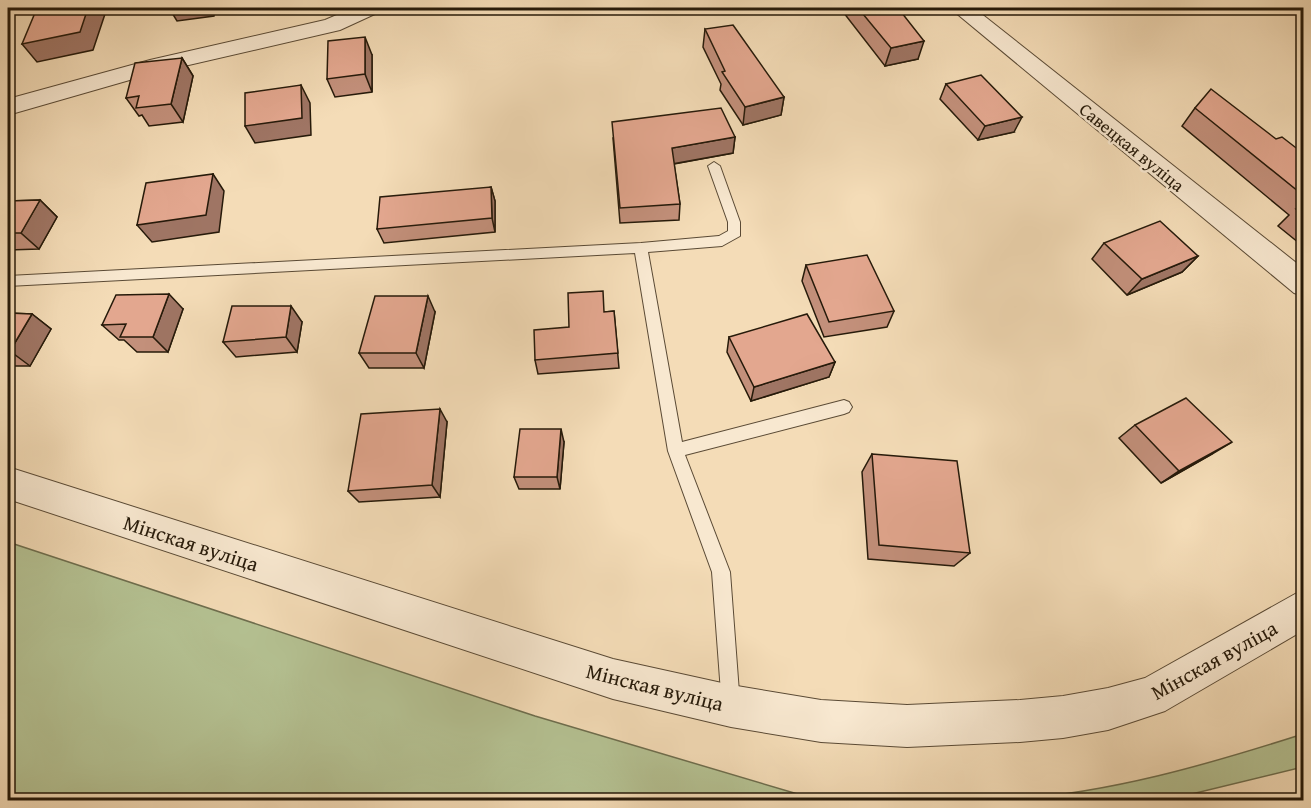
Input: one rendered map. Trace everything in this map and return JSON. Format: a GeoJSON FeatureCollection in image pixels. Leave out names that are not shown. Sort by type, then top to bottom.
{"type":"FeatureCollection","features":[{"type":"Feature","properties":{"kind":"street"},"geometry":{"type":"LineString","coordinates":[[8,107],[150,67],[332,25],[369,8]]}},
{"type":"Feature","properties":{"kind":"street","name":"Савецкая вуліца"},"geometry":{"type":"LineString","coordinates":[[961,8],[1304,285]]}},
{"type":"Feature","properties":{"kind":"street","name":"Мінская вуліца"},"geometry":{"type":"LineString","coordinates":[[8,483],[613,679],[731,706],[821,721],[907,726],[1063,717],[1108,709],[1151,697],[1189,677],[1304,608]]}},
{"type":"Feature","properties":{"kind":"lane"},"geometry":{"type":"LineString","coordinates":[[8,281],[641,248],[722,241],[735,233],[735,222],[714,166]]}},
{"type":"Feature","properties":{"kind":"lane"},"geometry":{"type":"LineString","coordinates":[[641,248],[676,451],[721,572],[731,706]]}},
{"type":"Feature","properties":{"kind":"lane"},"geometry":{"type":"LineString","coordinates":[[676,451],[844,407]]}},
{"type":"Feature","properties":{"kind":"green space"},"geometry":{"type":"Polygon","coordinates":[[[8,542],[535,716],[801,795],[886,800],[8,800],[8,542]]]}},
{"type":"Feature","properties":{"kind":"green space"},"geometry":{"type":"Polygon","coordinates":[[[1303,734],[1303,767],[1167,800],[1007,800],[1083,791],[1157,776],[1303,734]]]}},
{"type":"Feature","properties":{"kind":"building"},"geometry":{"type":"Polygon","coordinates":[[[37,8],[88,8],[80,32],[22,44],[37,8]]]}},
{"type":"Feature","properties":{"kind":"building"},"geometry":{"type":"Polygon","coordinates":[[[858,8],[898,8],[924,41],[891,48],[858,8]]]}},
{"type":"Feature","properties":{"kind":"building"},"geometry":{"type":"Polygon","coordinates":[[[733,25],[784,97],[745,107],[722,72],[725,71],[705,29],[733,25]]]}},
{"type":"Feature","properties":{"kind":"building"},"geometry":{"type":"Polygon","coordinates":[[[365,37],[365,74],[327,79],[328,41],[365,37]]]}},
{"type":"Feature","properties":{"kind":"building"},"geometry":{"type":"Polygon","coordinates":[[[182,58],[171,104],[136,108],[139,96],[126,98],[135,63],[182,58]]]}},
{"type":"Feature","properties":{"kind":"building"},"geometry":{"type":"Polygon","coordinates":[[[981,75],[1022,117],[985,126],[946,84],[981,75]]]}},
{"type":"Feature","properties":{"kind":"building"},"geometry":{"type":"Polygon","coordinates":[[[301,85],[302,118],[245,126],[245,93],[301,85]]]}},
{"type":"Feature","properties":{"kind":"building"},"geometry":{"type":"Polygon","coordinates":[[[1211,89],[1276,139],[1282,137],[1304,154],[1304,196],[1195,108],[1211,89]]]}},
{"type":"Feature","properties":{"kind":"building"},"geometry":{"type":"Polygon","coordinates":[[[721,108],[735,137],[672,148],[680,204],[620,208],[612,122],[721,108]]]}},
{"type":"Feature","properties":{"kind":"building"},"geometry":{"type":"Polygon","coordinates":[[[213,174],[206,215],[137,225],[146,183],[213,174]]]}},
{"type":"Feature","properties":{"kind":"building"},"geometry":{"type":"Polygon","coordinates":[[[491,187],[492,218],[377,229],[380,197],[491,187]]]}},
{"type":"Feature","properties":{"kind":"building"},"geometry":{"type":"Polygon","coordinates":[[[40,200],[21,233],[8,233],[8,201],[40,200]]]}},
{"type":"Feature","properties":{"kind":"building"},"geometry":{"type":"Polygon","coordinates":[[[1304,206],[1304,215],[1296,209],[1304,206]]]}},
{"type":"Feature","properties":{"kind":"building"},"geometry":{"type":"Polygon","coordinates":[[[1160,221],[1198,256],[1142,279],[1104,243],[1160,221]]]}},
{"type":"Feature","properties":{"kind":"building"},"geometry":{"type":"Polygon","coordinates":[[[867,255],[894,311],[829,322],[806,265],[867,255]]]}},
{"type":"Feature","properties":{"kind":"building"},"geometry":{"type":"Polygon","coordinates":[[[603,291],[604,312],[614,311],[618,353],[535,360],[534,330],[569,327],[568,293],[603,291]]]}},
{"type":"Feature","properties":{"kind":"building"},"geometry":{"type":"Polygon","coordinates":[[[169,294],[153,337],[120,337],[126,324],[102,325],[116,295],[169,294]]]}},
{"type":"Feature","properties":{"kind":"building"},"geometry":{"type":"Polygon","coordinates":[[[375,296],[428,296],[416,353],[359,353],[375,296]]]}},
{"type":"Feature","properties":{"kind":"building"},"geometry":{"type":"Polygon","coordinates":[[[232,306],[291,306],[286,337],[223,342],[232,306]]]}},
{"type":"Feature","properties":{"kind":"building"},"geometry":{"type":"Polygon","coordinates":[[[8,313],[32,314],[10,351],[8,351],[8,313]]]}},
{"type":"Feature","properties":{"kind":"building"},"geometry":{"type":"Polygon","coordinates":[[[807,314],[835,362],[754,387],[729,337],[807,314]]]}},
{"type":"Feature","properties":{"kind":"building"},"geometry":{"type":"Polygon","coordinates":[[[1186,398],[1232,442],[1179,471],[1135,425],[1186,398]]]}},
{"type":"Feature","properties":{"kind":"building"},"geometry":{"type":"Polygon","coordinates":[[[440,409],[432,485],[348,491],[361,414],[440,409]]]}},
{"type":"Feature","properties":{"kind":"building"},"geometry":{"type":"Polygon","coordinates":[[[520,429],[561,429],[557,477],[514,477],[520,429]]]}},
{"type":"Feature","properties":{"kind":"building"},"geometry":{"type":"Polygon","coordinates":[[[872,454],[957,461],[970,553],[879,545],[872,454]]]}}]}
